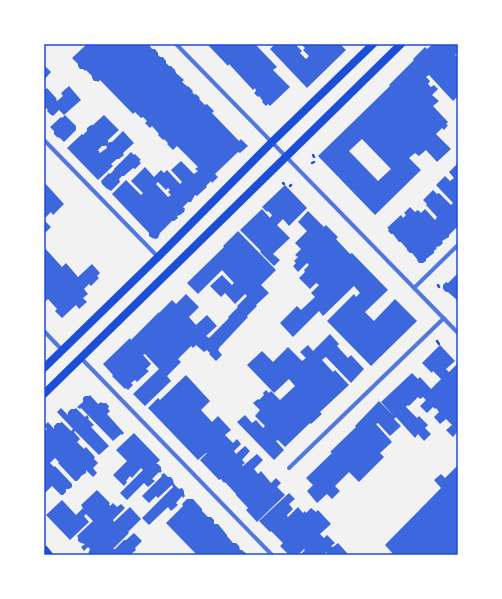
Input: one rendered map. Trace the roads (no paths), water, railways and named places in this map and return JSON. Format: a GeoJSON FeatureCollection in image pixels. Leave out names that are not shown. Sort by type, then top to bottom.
{"type":"FeatureCollection","features":[{"type":"Feature","properties":{"kind":"main road"},"geometry":{"type":"LineString","coordinates":[[44,368],[373,44]]}},
{"type":"Feature","properties":{"kind":"main road"},"geometry":{"type":"LineString","coordinates":[[44,394],[80,357],[401,44]]}},
{"type":"Feature","properties":{"kind":"main road"},"geometry":{"type":"LineString","coordinates":[[44,549],[49,555]]}},
{"type":"Feature","properties":{"kind":"street"},"geometry":{"type":"LineString","coordinates":[[176,44],[458,333]]}},
{"type":"Feature","properties":{"kind":"street"},"geometry":{"type":"LineString","coordinates":[[44,140],[158,257]]}},
{"type":"Feature","properties":{"kind":"street"},"geometry":{"type":"LineString","coordinates":[[414,288],[458,245]]}},
{"type":"Feature","properties":{"kind":"street"},"geometry":{"type":"LineString","coordinates":[[289,468],[444,318]]}},
{"type":"Feature","properties":{"kind":"street"},"geometry":{"type":"LineString","coordinates":[[44,331],[62,350]]}},
{"type":"Feature","properties":{"kind":"street"},"geometry":{"type":"LineString","coordinates":[[80,357],[272,555]]}}]}
